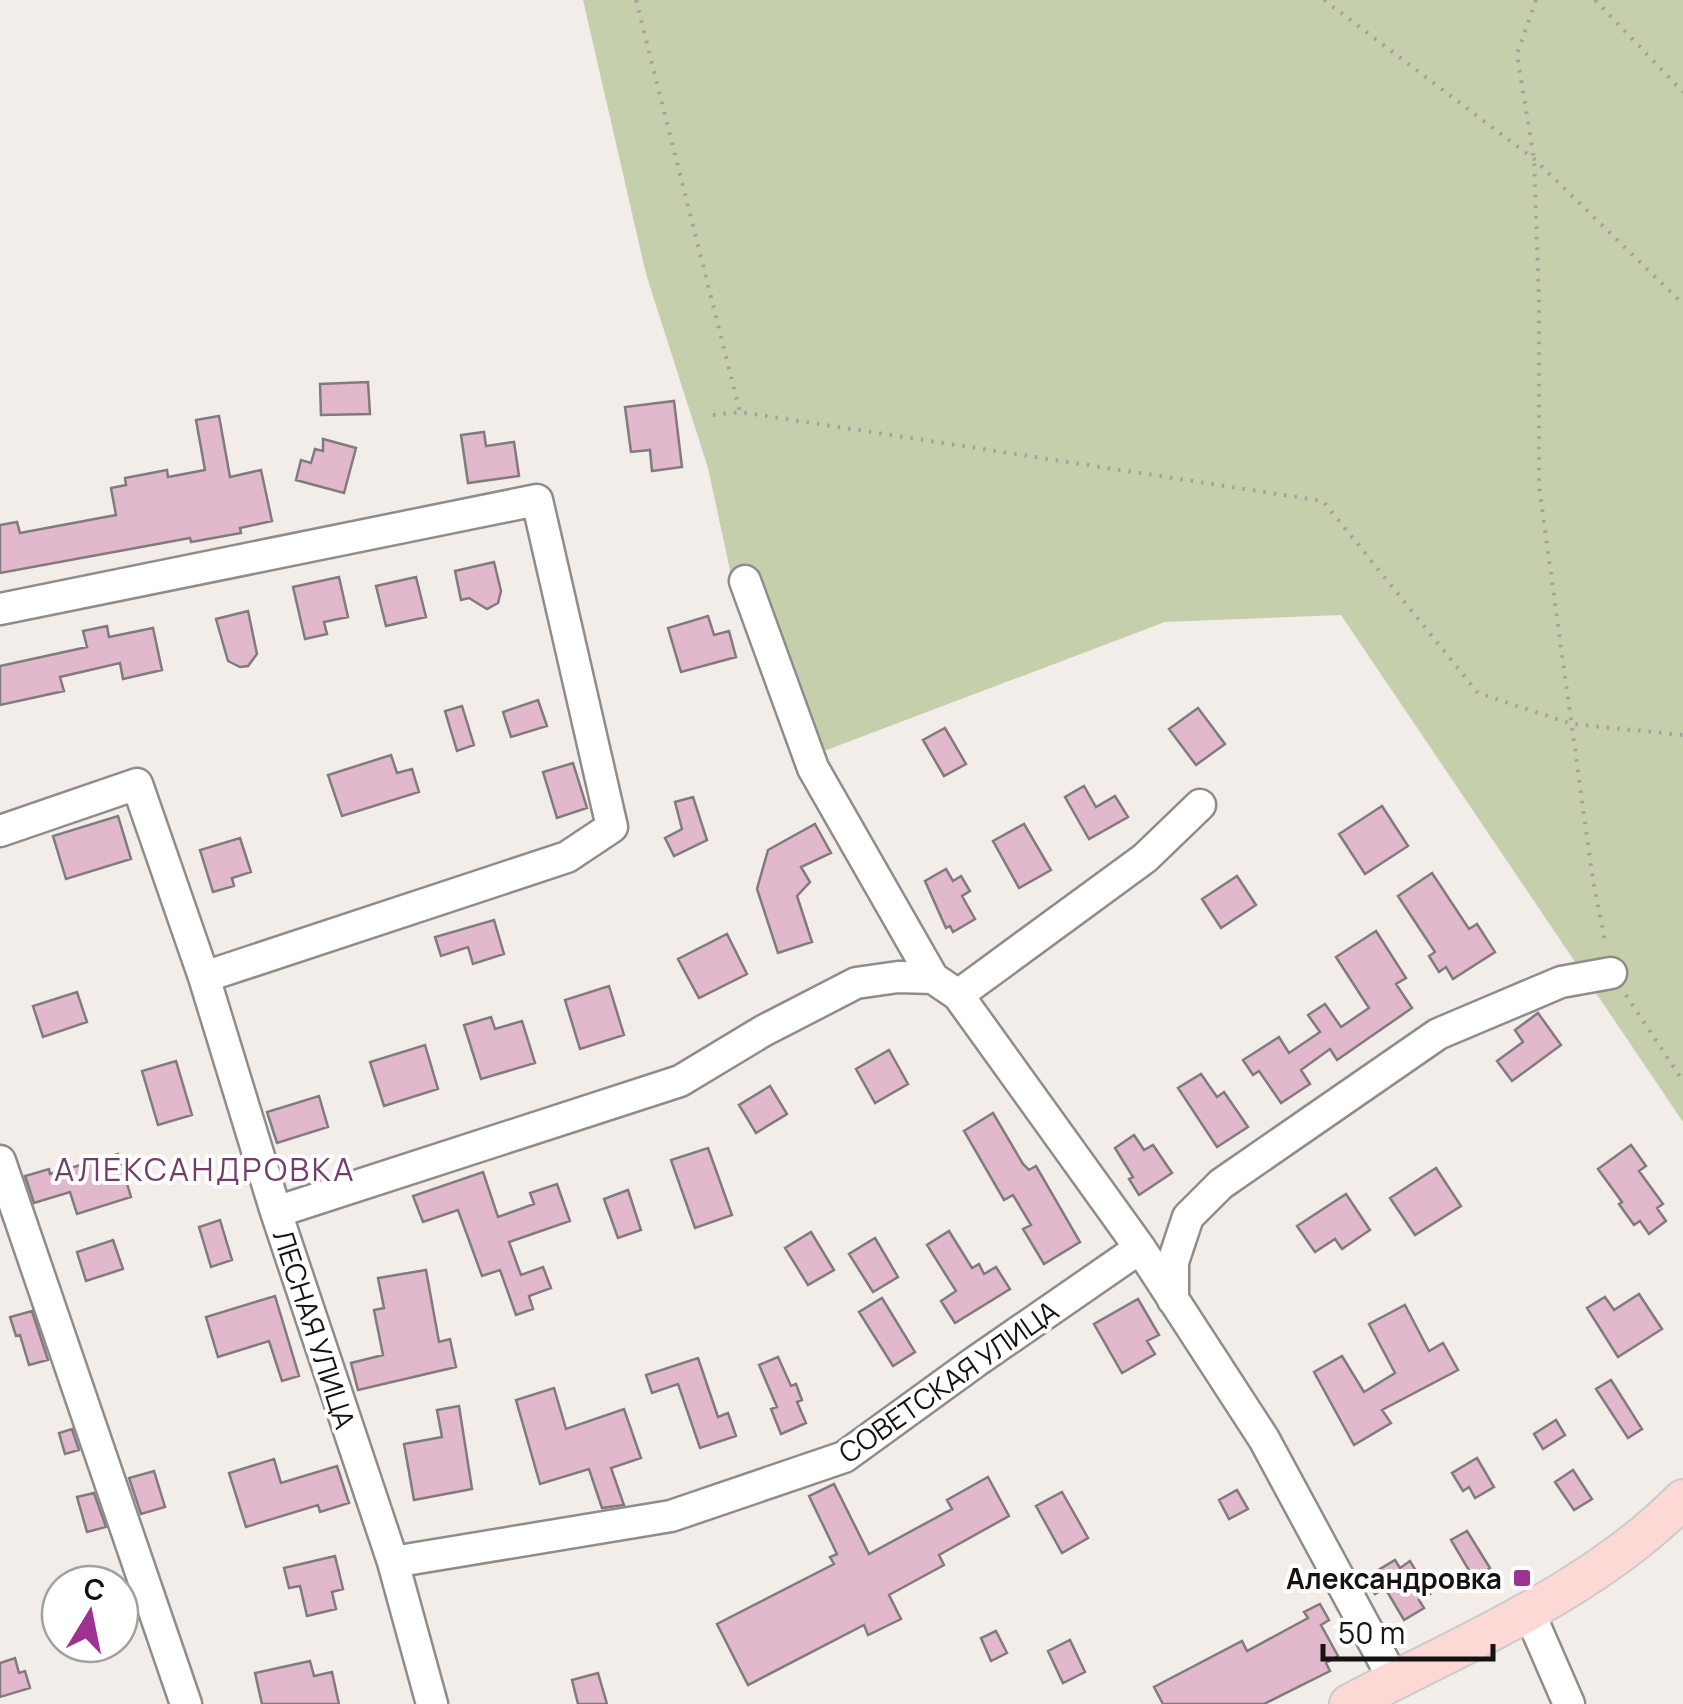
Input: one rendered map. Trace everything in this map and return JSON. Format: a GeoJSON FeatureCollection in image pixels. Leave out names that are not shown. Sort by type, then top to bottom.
{"type":"FeatureCollection","features":[{"type":"Feature","properties":{"kind":"main road"},"geometry":{"type":"LineString","coordinates":[[1349,1704],[1590,1573],[1683,1499]]}},
{"type":"Feature","properties":{"kind":"street"},"geometry":{"type":"LineString","coordinates":[[0,609],[537,500],[612,827],[567,857],[204,977]]}},
{"type":"Feature","properties":{"kind":"street"},"geometry":{"type":"LineString","coordinates":[[746,581],[813,768],[945,986],[1140,1248],[1264,1439],[1394,1680]]}},
{"type":"Feature","properties":{"kind":"street","name":"ЛЕСНАЯ УЛИЦА"},"geometry":{"type":"LineString","coordinates":[[0,831],[137,784],[204,977],[276,1212],[393,1562],[432,1704]]}},
{"type":"Feature","properties":{"kind":"street"},"geometry":{"type":"LineString","coordinates":[[276,1212],[680,1081],[763,1031],[856,984],[898,977],[945,986],[1145,858],[1200,805]]}},
{"type":"Feature","properties":{"kind":"street"},"geometry":{"type":"LineString","coordinates":[[1173,1300],[1173,1262],[1188,1217],[1221,1184],[1438,1034],[1560,982],[1611,973]]}},
{"type":"Feature","properties":{"kind":"street"},"geometry":{"type":"LineString","coordinates":[[0,1161],[186,1704]]}},
{"type":"Feature","properties":{"kind":"street","name":"СОВЕТСКАЯ УЛИЦА"},"geometry":{"type":"LineString","coordinates":[[393,1562],[671,1516],[844,1457],[1140,1248]]}},
{"type":"Feature","properties":{"kind":"street"},"geometry":{"type":"LineString","coordinates":[[1528,1610],[1569,1704]]}},
{"type":"Feature","properties":{"kind":"path"},"geometry":{"type":"LineString","coordinates":[[636,0],[740,412]]}},
{"type":"Feature","properties":{"kind":"path"},"geometry":{"type":"LineString","coordinates":[[1324,0],[1534,159],[1683,304]]}},
{"type":"Feature","properties":{"kind":"path"},"geometry":{"type":"LineString","coordinates":[[1536,0],[1517,54],[1534,159],[1538,486],[1593,881],[1611,973],[1683,1081]]}},
{"type":"Feature","properties":{"kind":"path"},"geometry":{"type":"LineString","coordinates":[[1595,0],[1683,92]]}},
{"type":"Feature","properties":{"kind":"path"},"geometry":{"type":"LineString","coordinates":[[713,415],[740,412],[1323,500],[1478,693],[1572,724],[1683,734]]}},
{"type":"Feature","properties":{"kind":"green space"},"geometry":{"type":"Polygon","coordinates":[[[583,0],[1683,0],[1683,1122],[1341,615],[1165,622],[795,762],[730,570],[708,468],[646,274],[583,0]]]}},
{"type":"Feature","properties":{"kind":"building"},"geometry":{"type":"Polygon","coordinates":[[[368,382],[370,414],[321,415],[320,384],[368,382]]]}},
{"type":"Feature","properties":{"kind":"building"},"geometry":{"type":"Polygon","coordinates":[[[674,401],[682,467],[652,471],[650,450],[631,452],[625,407],[674,401]]]}},
{"type":"Feature","properties":{"kind":"building"},"geometry":{"type":"Polygon","coordinates":[[[219,416],[230,477],[261,470],[272,521],[240,528],[241,533],[191,542],[190,538],[0,573],[0,525],[17,522],[20,533],[116,515],[111,488],[126,485],[125,478],[167,470],[168,477],[205,470],[196,420],[219,416]]]}},
{"type":"Feature","properties":{"kind":"building"},"geometry":{"type":"Polygon","coordinates":[[[484,432],[486,446],[514,442],[519,476],[468,483],[461,435],[484,432]]]}},
{"type":"Feature","properties":{"kind":"building"},"geometry":{"type":"Polygon","coordinates":[[[323,439],[356,448],[344,493],[296,480],[301,460],[311,463],[315,449],[323,451],[323,439]]]}},
{"type":"Feature","properties":{"kind":"building"},"geometry":{"type":"Polygon","coordinates":[[[494,562],[501,591],[498,603],[487,609],[469,598],[461,600],[455,571],[494,562]]]}},
{"type":"Feature","properties":{"kind":"building"},"geometry":{"type":"Polygon","coordinates":[[[339,577],[348,617],[324,622],[327,634],[305,639],[293,587],[339,577]]]}},
{"type":"Feature","properties":{"kind":"building"},"geometry":{"type":"Polygon","coordinates":[[[416,577],[426,617],[386,626],[376,586],[416,577]]]}},
{"type":"Feature","properties":{"kind":"building"},"geometry":{"type":"Polygon","coordinates":[[[248,611],[257,654],[248,666],[240,667],[228,661],[216,619],[248,611]]]}},
{"type":"Feature","properties":{"kind":"building"},"geometry":{"type":"Polygon","coordinates":[[[708,616],[714,635],[729,631],[736,657],[681,672],[668,628],[708,616]]]}},
{"type":"Feature","properties":{"kind":"building"},"geometry":{"type":"Polygon","coordinates":[[[107,626],[109,637],[153,628],[162,670],[123,679],[120,663],[60,677],[64,691],[0,705],[0,666],[87,647],[83,631],[107,626]]]}},
{"type":"Feature","properties":{"kind":"building"},"geometry":{"type":"Polygon","coordinates":[[[538,700],[547,726],[511,737],[503,712],[538,700]]]}},
{"type":"Feature","properties":{"kind":"building"},"geometry":{"type":"Polygon","coordinates":[[[462,706],[474,745],[457,751],[445,711],[462,706]]]}},
{"type":"Feature","properties":{"kind":"building"},"geometry":{"type":"Polygon","coordinates":[[[1198,708],[1225,744],[1196,765],[1169,729],[1198,708]]]}},
{"type":"Feature","properties":{"kind":"building"},"geometry":{"type":"Polygon","coordinates":[[[945,728],[966,764],[944,776],[923,740],[945,728]]]}},
{"type":"Feature","properties":{"kind":"building"},"geometry":{"type":"Polygon","coordinates":[[[391,755],[397,773],[412,769],[419,792],[342,816],[328,775],[391,755]]]}},
{"type":"Feature","properties":{"kind":"building"},"geometry":{"type":"Polygon","coordinates":[[[573,763],[587,808],[557,818],[543,772],[573,763]]]}},
{"type":"Feature","properties":{"kind":"building"},"geometry":{"type":"Polygon","coordinates":[[[1084,786],[1096,807],[1115,796],[1128,817],[1089,839],[1065,797],[1084,786]]]}},
{"type":"Feature","properties":{"kind":"building"},"geometry":{"type":"Polygon","coordinates":[[[693,797],[707,840],[674,856],[665,838],[682,829],[675,802],[693,797]]]}},
{"type":"Feature","properties":{"kind":"building"},"geometry":{"type":"Polygon","coordinates":[[[1382,806],[1408,846],[1365,874],[1339,834],[1382,806]]]}},
{"type":"Feature","properties":{"kind":"building"},"geometry":{"type":"Polygon","coordinates":[[[118,816],[131,859],[66,879],[53,836],[118,816]]]}},
{"type":"Feature","properties":{"kind":"building"},"geometry":{"type":"Polygon","coordinates":[[[815,824],[831,853],[801,867],[810,882],[797,896],[812,942],[778,953],[757,889],[768,850],[815,824]]]}},
{"type":"Feature","properties":{"kind":"building"},"geometry":{"type":"Polygon","coordinates":[[[1024,824],[1051,870],[1019,888],[993,841],[1024,824]]]}},
{"type":"Feature","properties":{"kind":"building"},"geometry":{"type":"Polygon","coordinates":[[[240,838],[251,872],[232,878],[234,886],[213,892],[200,850],[240,838]]]}},
{"type":"Feature","properties":{"kind":"building"},"geometry":{"type":"Polygon","coordinates":[[[946,869],[953,881],[961,876],[970,891],[962,896],[975,919],[953,932],[950,926],[946,928],[925,881],[946,869]]]}},
{"type":"Feature","properties":{"kind":"building"},"geometry":{"type":"Polygon","coordinates":[[[1432,873],[1469,929],[1477,924],[1495,952],[1453,979],[1446,967],[1439,972],[1429,956],[1435,952],[1398,896],[1432,873]]]}},
{"type":"Feature","properties":{"kind":"building"},"geometry":{"type":"Polygon","coordinates":[[[1237,876],[1256,905],[1221,928],[1202,899],[1237,876]]]}},
{"type":"Feature","properties":{"kind":"building"},"geometry":{"type":"Polygon","coordinates":[[[494,920],[504,954],[473,964],[468,947],[441,956],[435,937],[494,920]]]}},
{"type":"Feature","properties":{"kind":"building"},"geometry":{"type":"Polygon","coordinates":[[[1376,931],[1406,978],[1396,984],[1412,1008],[1337,1060],[1330,1049],[1301,1070],[1310,1084],[1281,1103],[1259,1071],[1253,1075],[1243,1060],[1279,1037],[1289,1053],[1320,1032],[1308,1015],[1325,1004],[1341,1027],[1369,1008],[1336,957],[1376,931]]]}},
{"type":"Feature","properties":{"kind":"building"},"geometry":{"type":"Polygon","coordinates":[[[727,934],[747,974],[699,998],[678,959],[727,934]]]}},
{"type":"Feature","properties":{"kind":"building"},"geometry":{"type":"Polygon","coordinates":[[[609,986],[624,1035],[580,1049],[565,1000],[609,986]]]}},
{"type":"Feature","properties":{"kind":"building"},"geometry":{"type":"Polygon","coordinates":[[[77,992],[87,1022],[43,1037],[33,1006],[77,992]]]}},
{"type":"Feature","properties":{"kind":"building"},"geometry":{"type":"Polygon","coordinates":[[[1538,1013],[1561,1045],[1512,1081],[1497,1061],[1523,1042],[1515,1030],[1538,1013]]]}},
{"type":"Feature","properties":{"kind":"building"},"geometry":{"type":"Polygon","coordinates":[[[491,1017],[495,1029],[522,1021],[535,1063],[481,1079],[464,1025],[491,1017]]]}},
{"type":"Feature","properties":{"kind":"building"},"geometry":{"type":"Polygon","coordinates":[[[425,1045],[438,1089],[384,1106],[370,1062],[425,1045]]]}},
{"type":"Feature","properties":{"kind":"building"},"geometry":{"type":"Polygon","coordinates":[[[889,1050],[908,1084],[875,1103],[856,1069],[889,1050]]]}},
{"type":"Feature","properties":{"kind":"building"},"geometry":{"type":"Polygon","coordinates":[[[176,1061],[192,1115],[158,1125],[142,1071],[176,1061]]]}},
{"type":"Feature","properties":{"kind":"building"},"geometry":{"type":"Polygon","coordinates":[[[1201,1074],[1217,1097],[1224,1092],[1248,1127],[1217,1147],[1178,1088],[1201,1074]]]}},
{"type":"Feature","properties":{"kind":"building"},"geometry":{"type":"Polygon","coordinates":[[[770,1086],[787,1114],[756,1133],[739,1105],[770,1086]]]}},
{"type":"Feature","properties":{"kind":"building"},"geometry":{"type":"Polygon","coordinates":[[[319,1096],[328,1127],[277,1143],[267,1112],[319,1096]]]}},
{"type":"Feature","properties":{"kind":"building"},"geometry":{"type":"Polygon","coordinates":[[[993,1113],[1023,1164],[1029,1170],[1036,1166],[1080,1242],[1044,1264],[1023,1229],[1031,1225],[1013,1195],[1004,1200],[964,1131],[993,1113]]]}},
{"type":"Feature","properties":{"kind":"building"},"geometry":{"type":"Polygon","coordinates":[[[1134,1135],[1144,1150],[1153,1145],[1172,1173],[1139,1195],[1115,1148],[1134,1135]]]}},
{"type":"Feature","properties":{"kind":"building"},"geometry":{"type":"Polygon","coordinates":[[[1631,1145],[1646,1166],[1639,1171],[1663,1204],[1657,1208],[1666,1221],[1649,1234],[1640,1221],[1634,1225],[1598,1169],[1631,1145]]]}},
{"type":"Feature","properties":{"kind":"building"},"geometry":{"type":"Polygon","coordinates":[[[708,1148],[732,1215],[695,1228],[671,1160],[708,1148]]]}},
{"type":"Feature","properties":{"kind":"building"},"geometry":{"type":"Polygon","coordinates":[[[118,1154],[131,1197],[77,1214],[70,1192],[34,1203],[25,1176],[49,1169],[50,1174],[118,1154]]]}},
{"type":"Feature","properties":{"kind":"building"},"geometry":{"type":"Polygon","coordinates":[[[1436,1168],[1461,1206],[1415,1235],[1390,1198],[1436,1168]]]}},
{"type":"Feature","properties":{"kind":"building"},"geometry":{"type":"Polygon","coordinates":[[[483,1172],[498,1217],[534,1204],[530,1193],[557,1184],[570,1221],[509,1242],[521,1275],[543,1267],[551,1288],[529,1296],[533,1309],[516,1315],[500,1270],[482,1276],[458,1210],[423,1222],[413,1196],[483,1172]]]}},
{"type":"Feature","properties":{"kind":"building"},"geometry":{"type":"Polygon","coordinates":[[[628,1190],[641,1230],[618,1238],[604,1199],[628,1190]]]}},
{"type":"Feature","properties":{"kind":"building"},"geometry":{"type":"Polygon","coordinates":[[[1346,1194],[1370,1230],[1342,1249],[1335,1239],[1315,1252],[1297,1226],[1346,1194]]]}},
{"type":"Feature","properties":{"kind":"building"},"geometry":{"type":"Polygon","coordinates":[[[220,1220],[232,1260],[211,1267],[199,1227],[220,1220]]]}},
{"type":"Feature","properties":{"kind":"building"},"geometry":{"type":"Polygon","coordinates":[[[949,1231],[972,1268],[979,1264],[984,1274],[996,1267],[1010,1289],[955,1323],[941,1301],[956,1291],[927,1245],[949,1231]]]}},
{"type":"Feature","properties":{"kind":"building"},"geometry":{"type":"Polygon","coordinates":[[[811,1232],[834,1270],[808,1285],[785,1248],[811,1232]]]}},
{"type":"Feature","properties":{"kind":"building"},"geometry":{"type":"Polygon","coordinates":[[[875,1238],[898,1277],[873,1292],[849,1254],[875,1238]]]}},
{"type":"Feature","properties":{"kind":"building"},"geometry":{"type":"Polygon","coordinates":[[[113,1240],[123,1269],[86,1281],[77,1252],[113,1240]]]}},
{"type":"Feature","properties":{"kind":"building"},"geometry":{"type":"Polygon","coordinates":[[[426,1270],[439,1342],[450,1339],[456,1367],[358,1390],[351,1363],[383,1355],[374,1310],[384,1308],[378,1278],[426,1270]]]}},
{"type":"Feature","properties":{"kind":"building"},"geometry":{"type":"Polygon","coordinates":[[[1639,1294],[1662,1329],[1618,1357],[1587,1308],[1605,1297],[1614,1310],[1639,1294]]]}},
{"type":"Feature","properties":{"kind":"building"},"geometry":{"type":"Polygon","coordinates":[[[275,1296],[299,1376],[282,1381],[269,1341],[218,1357],[206,1317],[275,1296]]]}},
{"type":"Feature","properties":{"kind":"building"},"geometry":{"type":"Polygon","coordinates":[[[882,1298],[915,1352],[893,1366],[859,1312],[882,1298]]]}},
{"type":"Feature","properties":{"kind":"building"},"geometry":{"type":"Polygon","coordinates":[[[1138,1299],[1159,1335],[1147,1341],[1155,1354],[1122,1373],[1094,1324],[1138,1299]]]}},
{"type":"Feature","properties":{"kind":"building"},"geometry":{"type":"Polygon","coordinates":[[[1405,1305],[1429,1351],[1443,1343],[1458,1370],[1382,1410],[1391,1423],[1354,1445],[1314,1372],[1342,1356],[1364,1392],[1395,1373],[1369,1324],[1405,1305]]]}},
{"type":"Feature","properties":{"kind":"building"},"geometry":{"type":"Polygon","coordinates":[[[32,1311],[48,1360],[29,1365],[10,1317],[32,1311]]]}},
{"type":"Feature","properties":{"kind":"building"},"geometry":{"type":"Polygon","coordinates":[[[778,1357],[791,1386],[796,1384],[802,1400],[797,1402],[806,1423],[781,1434],[771,1409],[777,1407],[759,1365],[778,1357]]]}},
{"type":"Feature","properties":{"kind":"building"},"geometry":{"type":"Polygon","coordinates":[[[698,1358],[718,1417],[728,1413],[736,1436],[700,1448],[678,1384],[652,1393],[646,1375],[698,1358]]]}},
{"type":"Feature","properties":{"kind":"building"},"geometry":{"type":"Polygon","coordinates":[[[1611,1380],[1642,1429],[1628,1438],[1596,1389],[1611,1380]]]}},
{"type":"Feature","properties":{"kind":"building"},"geometry":{"type":"Polygon","coordinates":[[[554,1388],[566,1429],[624,1409],[641,1458],[611,1468],[624,1505],[602,1508],[589,1469],[540,1484],[516,1400],[554,1388]]]}},
{"type":"Feature","properties":{"kind":"building"},"geometry":{"type":"Polygon","coordinates":[[[459,1406],[472,1489],[414,1500],[404,1444],[442,1437],[437,1410],[459,1406]]]}},
{"type":"Feature","properties":{"kind":"building"},"geometry":{"type":"Polygon","coordinates":[[[1556,1420],[1565,1435],[1543,1449],[1534,1434],[1556,1420]]]}},
{"type":"Feature","properties":{"kind":"building"},"geometry":{"type":"Polygon","coordinates":[[[72,1429],[79,1450],[65,1454],[59,1433],[72,1429]]]}},
{"type":"Feature","properties":{"kind":"building"},"geometry":{"type":"Polygon","coordinates":[[[1477,1458],[1494,1487],[1475,1498],[1469,1487],[1463,1491],[1452,1473],[1477,1458]]]}},
{"type":"Feature","properties":{"kind":"building"},"geometry":{"type":"Polygon","coordinates":[[[274,1459],[281,1483],[337,1466],[349,1503],[320,1512],[318,1505],[246,1527],[229,1473],[274,1459]]]}},
{"type":"Feature","properties":{"kind":"building"},"geometry":{"type":"Polygon","coordinates":[[[1573,1470],[1592,1499],[1574,1510],[1555,1482],[1573,1470]]]}},
{"type":"Feature","properties":{"kind":"building"},"geometry":{"type":"Polygon","coordinates":[[[154,1471],[165,1507],[141,1514],[129,1478],[154,1471]]]}},
{"type":"Feature","properties":{"kind":"building"},"geometry":{"type":"Polygon","coordinates":[[[988,1477],[1009,1516],[939,1555],[944,1565],[889,1595],[901,1619],[868,1635],[864,1625],[748,1685],[717,1624],[834,1564],[830,1557],[837,1554],[809,1496],[834,1484],[869,1554],[952,1509],[947,1500],[988,1477]]]}},
{"type":"Feature","properties":{"kind":"building"},"geometry":{"type":"Polygon","coordinates":[[[1237,1490],[1248,1509],[1229,1519],[1219,1500],[1237,1490]]]}},
{"type":"Feature","properties":{"kind":"building"},"geometry":{"type":"Polygon","coordinates":[[[1062,1492],[1088,1538],[1062,1553],[1036,1506],[1062,1492]]]}},
{"type":"Feature","properties":{"kind":"building"},"geometry":{"type":"Polygon","coordinates":[[[94,1493],[106,1527],[87,1532],[77,1497],[94,1493]]]}},
{"type":"Feature","properties":{"kind":"building"},"geometry":{"type":"Polygon","coordinates":[[[1467,1531],[1490,1568],[1474,1579],[1451,1540],[1467,1531]]]}},
{"type":"Feature","properties":{"kind":"building"},"geometry":{"type":"Polygon","coordinates":[[[335,1556],[343,1589],[332,1592],[336,1609],[307,1616],[300,1586],[289,1588],[284,1568],[335,1556]]]}},
{"type":"Feature","properties":{"kind":"building"},"geometry":{"type":"Polygon","coordinates":[[[1395,1560],[1400,1568],[1410,1561],[1430,1594],[1419,1600],[1424,1608],[1404,1620],[1385,1588],[1375,1594],[1365,1578],[1395,1560]]]}},
{"type":"Feature","properties":{"kind":"building"},"geometry":{"type":"Polygon","coordinates":[[[1320,1604],[1329,1620],[1321,1625],[1338,1656],[1326,1663],[1330,1671],[1264,1704],[1163,1704],[1154,1687],[1242,1641],[1247,1651],[1308,1618],[1304,1612],[1320,1604]]]}},
{"type":"Feature","properties":{"kind":"building"},"geometry":{"type":"Polygon","coordinates":[[[996,1631],[1007,1653],[991,1661],[981,1638],[996,1631]]]}},
{"type":"Feature","properties":{"kind":"building"},"geometry":{"type":"Polygon","coordinates":[[[1070,1640],[1085,1672],[1063,1683],[1048,1651],[1070,1640]]]}},
{"type":"Feature","properties":{"kind":"building"},"geometry":{"type":"Polygon","coordinates":[[[15,1658],[19,1673],[25,1671],[30,1688],[0,1697],[0,1663],[15,1658]]]}},
{"type":"Feature","properties":{"kind":"building"},"geometry":{"type":"Polygon","coordinates":[[[310,1661],[314,1676],[332,1672],[339,1704],[262,1704],[255,1673],[310,1661]]]}},
{"type":"Feature","properties":{"kind":"building"},"geometry":{"type":"Polygon","coordinates":[[[598,1673],[607,1704],[578,1704],[572,1680],[598,1673]]]}},
{"type":"Feature","properties":{"kind":"place","name":"Александровка"},"geometry":{"type":"Point","coordinates":[1522,1578]}},
{"type":"Feature","properties":{"kind":"district","name":"АЛЕКСАНДРОВКА"},"geometry":{"type":"Point","coordinates":[205,1169]}}]}
